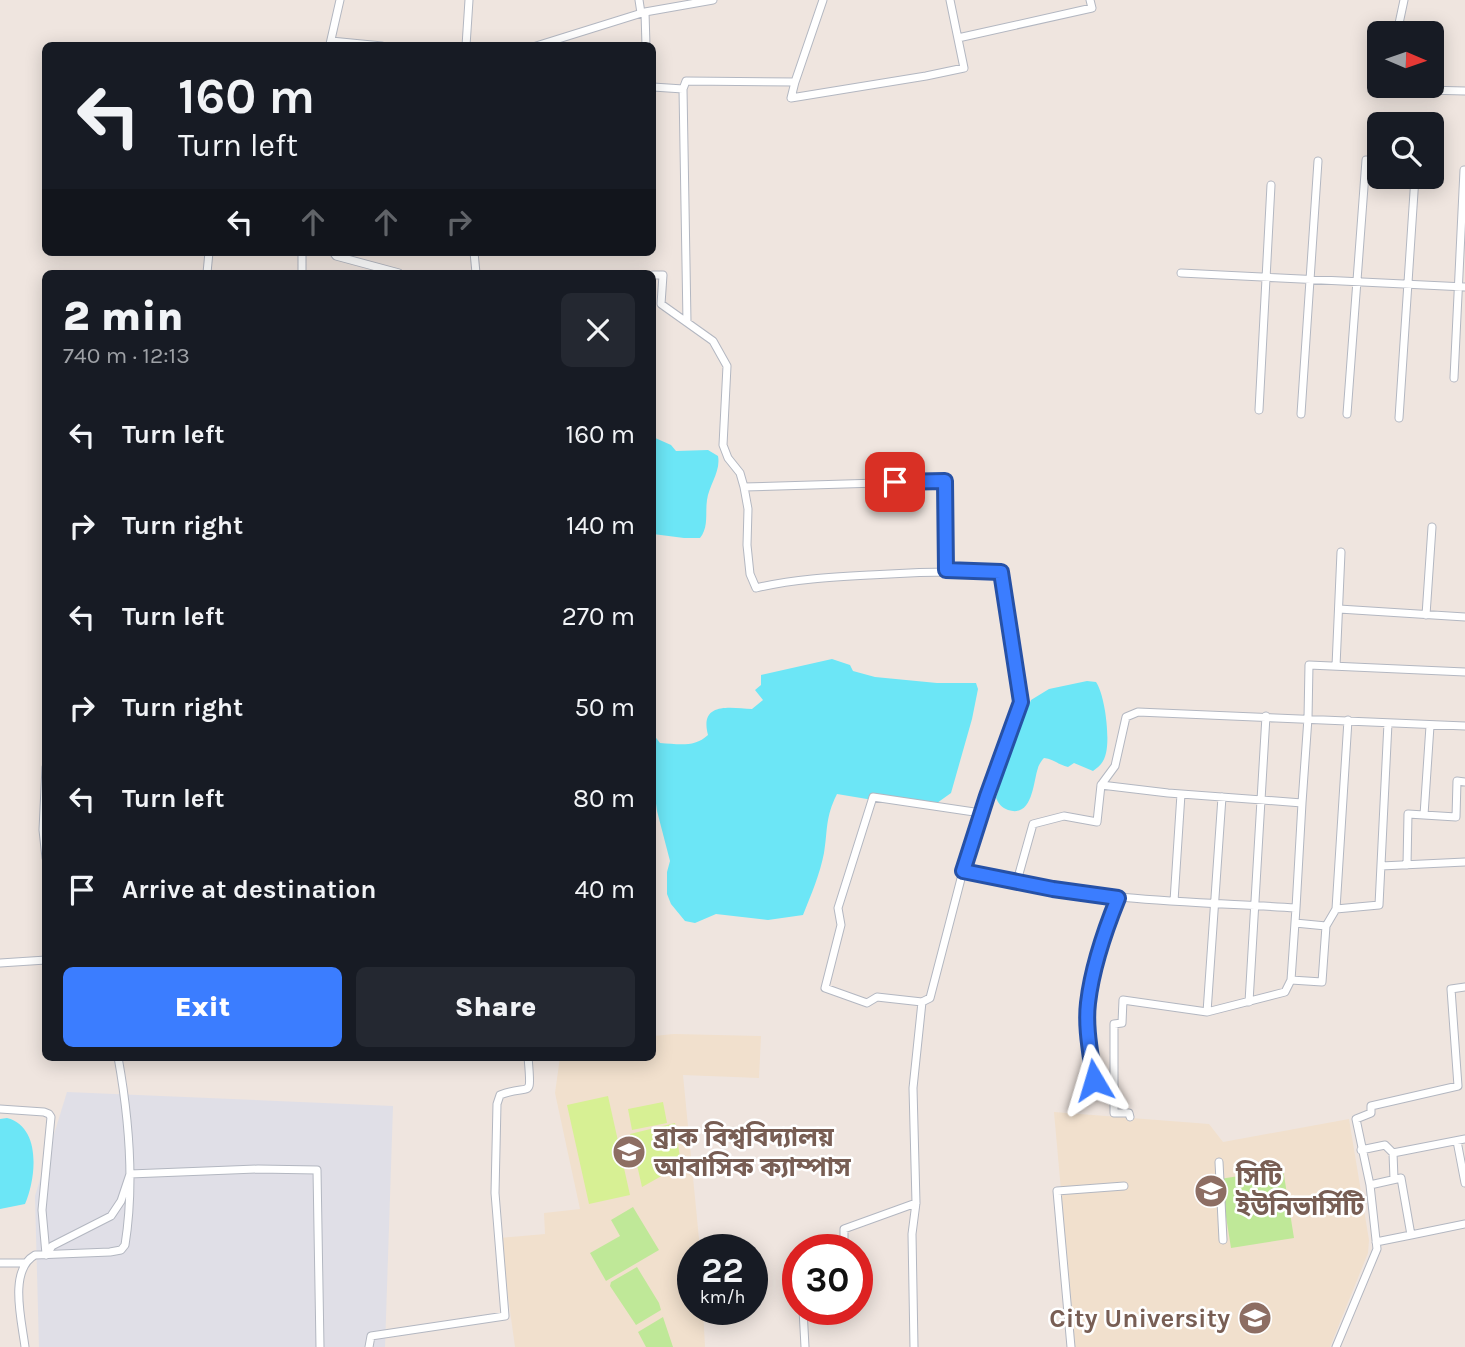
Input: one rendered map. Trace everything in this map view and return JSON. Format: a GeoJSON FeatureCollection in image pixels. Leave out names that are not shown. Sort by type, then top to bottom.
{"type":"FeatureCollection","features":[{"type":"Feature","properties":{"kind":"street"},"geometry":{"type":"LineString","coordinates":[[330,42],[340,0]]}},
{"type":"Feature","properties":{"kind":"street"},"geometry":{"type":"LineString","coordinates":[[467,42],[469,0]]}},
{"type":"Feature","properties":{"kind":"street"},"geometry":{"type":"LineString","coordinates":[[639,0],[646,42]]}},
{"type":"Feature","properties":{"kind":"street"},"geometry":{"type":"LineString","coordinates":[[549,42],[643,13],[713,0]]}},
{"type":"Feature","properties":{"kind":"street"},"geometry":{"type":"LineString","coordinates":[[823,0],[790,98],[964,68],[950,0]]}},
{"type":"Feature","properties":{"kind":"street"},"geometry":{"type":"LineString","coordinates":[[958,38],[1092,8],[1090,0]]}},
{"type":"Feature","properties":{"kind":"street"},"geometry":{"type":"LineString","coordinates":[[1400,21],[1404,0]]}},
{"type":"Feature","properties":{"kind":"street"},"geometry":{"type":"LineString","coordinates":[[687,322],[683,89],[686,81],[795,82]]}},
{"type":"Feature","properties":{"kind":"street"},"geometry":{"type":"LineString","coordinates":[[656,87],[683,89]]}},
{"type":"Feature","properties":{"kind":"street"},"geometry":{"type":"LineString","coordinates":[[1444,90],[1465,91]]}},
{"type":"Feature","properties":{"kind":"street"},"geometry":{"type":"LineString","coordinates":[[1347,414],[1366,160]]}},
{"type":"Feature","properties":{"kind":"street"},"geometry":{"type":"LineString","coordinates":[[1301,414],[1318,161]]}},
{"type":"Feature","properties":{"kind":"street"},"geometry":{"type":"LineString","coordinates":[[1454,378],[1462,288],[1464,170]]}},
{"type":"Feature","properties":{"kind":"street"},"geometry":{"type":"LineString","coordinates":[[1259,410],[1271,185]]}},
{"type":"Feature","properties":{"kind":"street"},"geometry":{"type":"LineString","coordinates":[[1399,418],[1414,189]]}},
{"type":"Feature","properties":{"kind":"street"},"geometry":{"type":"LineString","coordinates":[[336,256],[388,270]]}},
{"type":"Feature","properties":{"kind":"street"},"geometry":{"type":"LineString","coordinates":[[1181,273],[1462,288]]}},
{"type":"Feature","properties":{"kind":"street"},"geometry":{"type":"LineString","coordinates":[[656,275],[663,275],[661,304],[713,341],[727,366],[723,445],[728,458],[740,473],[744,487],[748,509],[747,545],[750,574],[756,588],[834,577],[946,570],[1001,572],[1021,702],[963,871],[930,998],[922,1002],[877,997],[867,1003],[825,988],[841,925],[838,908],[873,797],[981,813]]}},
{"type":"Feature","properties":{"kind":"street"},"geometry":{"type":"LineString","coordinates":[[744,487],[945,481],[946,570]]}},
{"type":"Feature","properties":{"kind":"street"},"geometry":{"type":"LineString","coordinates":[[1426,615],[1432,527]]}},
{"type":"Feature","properties":{"kind":"street"},"geometry":{"type":"LineString","coordinates":[[1336,666],[1341,552]]}},
{"type":"Feature","properties":{"kind":"street"},"geometry":{"type":"LineString","coordinates":[[1339,609],[1465,617]]}},
{"type":"Feature","properties":{"kind":"street"},"geometry":{"type":"LineString","coordinates":[[1130,1117],[1129,1113],[1114,1114],[1114,1024],[1122,1023],[1124,1000],[1207,1012],[1284,992],[1291,980],[1309,665],[1465,672]]}},
{"type":"Feature","properties":{"kind":"street"},"geometry":{"type":"LineString","coordinates":[[1017,881],[1034,824],[1064,816],[1097,822],[1101,785],[1115,766],[1126,717],[1138,712],[1465,726]]}},
{"type":"Feature","properties":{"kind":"street"},"geometry":{"type":"LineString","coordinates":[[1249,1002],[1266,716]]}},
{"type":"Feature","properties":{"kind":"street"},"geometry":{"type":"LineString","coordinates":[[1291,980],[1322,982],[1326,926],[1336,909],[1348,720]]}},
{"type":"Feature","properties":{"kind":"street"},"geometry":{"type":"LineString","coordinates":[[1336,909],[1379,905],[1388,723]]}},
{"type":"Feature","properties":{"kind":"street"},"geometry":{"type":"LineString","coordinates":[[1424,815],[1430,726]]}},
{"type":"Feature","properties":{"kind":"street"},"geometry":{"type":"LineString","coordinates":[[1407,865],[1408,814],[1456,817],[1457,781],[1465,782]]}},
{"type":"Feature","properties":{"kind":"street"},"geometry":{"type":"LineString","coordinates":[[1101,785],[1302,803]]}},
{"type":"Feature","properties":{"kind":"street"},"geometry":{"type":"LineString","coordinates":[[1174,901],[1181,794]]}},
{"type":"Feature","properties":{"kind":"street"},"geometry":{"type":"LineString","coordinates":[[1207,1012],[1222,797]]}},
{"type":"Feature","properties":{"kind":"street"},"geometry":{"type":"LineString","coordinates":[[1381,866],[1465,862]]}},
{"type":"Feature","properties":{"kind":"street"},"geometry":{"type":"LineString","coordinates":[[963,871],[1053,889],[1118,898],[1296,908]]}},
{"type":"Feature","properties":{"kind":"street"},"geometry":{"type":"LineString","coordinates":[[1114,1080],[1094,1080],[1088,1013],[1097,966],[1118,898]]}},
{"type":"Feature","properties":{"kind":"street"},"geometry":{"type":"LineString","coordinates":[[1295,923],[1326,926]]}},
{"type":"Feature","properties":{"kind":"street"},"geometry":{"type":"LineString","coordinates":[[0,963],[42,960]]}},
{"type":"Feature","properties":{"kind":"street"},"geometry":{"type":"LineString","coordinates":[[1336,1347],[1377,1249],[1370,1185],[1356,1119],[1371,1113],[1371,1106],[1458,1086],[1461,1073],[1451,989],[1465,987]]}},
{"type":"Feature","properties":{"kind":"street"},"geometry":{"type":"LineString","coordinates":[[914,1347],[912,1234],[916,1203],[913,1088],[922,1002]]}},
{"type":"Feature","properties":{"kind":"street"},"geometry":{"type":"LineString","coordinates":[[25,1347],[20,1317],[20,1273],[25,1263],[35,1255],[121,1250],[126,1240],[130,1174],[125,1094],[119,1061]]}},
{"type":"Feature","properties":{"kind":"street"},"geometry":{"type":"LineString","coordinates":[[369,1347],[371,1336],[505,1316],[495,1193],[497,1104],[500,1096],[528,1088],[531,1083],[528,1061]]}},
{"type":"Feature","properties":{"kind":"street"},"geometry":{"type":"LineString","coordinates":[[0,1109],[44,1112],[51,1117],[42,1210],[46,1255]]}},
{"type":"Feature","properties":{"kind":"street"},"geometry":{"type":"LineString","coordinates":[[1393,1153],[1461,1140],[1465,1183]]}},
{"type":"Feature","properties":{"kind":"street"},"geometry":{"type":"LineString","coordinates":[[1361,1150],[1385,1145],[1393,1153],[1394,1179]]}},
{"type":"Feature","properties":{"kind":"street"},"geometry":{"type":"LineString","coordinates":[[1219,1162],[1223,1240]]}},
{"type":"Feature","properties":{"kind":"street"},"geometry":{"type":"LineString","coordinates":[[130,1174],[258,1169],[317,1170],[320,1347]]}},
{"type":"Feature","properties":{"kind":"street"},"geometry":{"type":"LineString","coordinates":[[46,1255],[52,1247],[111,1216],[121,1201],[130,1174]]}},
{"type":"Feature","properties":{"kind":"street"},"geometry":{"type":"LineString","coordinates":[[1370,1185],[1401,1178],[1411,1236]]}},
{"type":"Feature","properties":{"kind":"street"},"geometry":{"type":"LineString","coordinates":[[1071,1347],[1057,1191],[1124,1186]]}},
{"type":"Feature","properties":{"kind":"street"},"geometry":{"type":"LineString","coordinates":[[844,1234],[844,1229],[916,1203]]}},
{"type":"Feature","properties":{"kind":"street"},"geometry":{"type":"LineString","coordinates":[[1376,1242],[1465,1224]]}},
{"type":"Feature","properties":{"kind":"street"},"geometry":{"type":"LineString","coordinates":[[0,1263],[25,1263]]}},
{"type":"Feature","properties":{"kind":"street"},"geometry":{"type":"LineString","coordinates":[[804,1325],[805,1347]]}},
{"type":"Feature","properties":{"kind":"shaded area","name":"ব্রাক বিশ্ববিদ্যালয় আবাসিক ক্যাম্পাস"},"geometry":{"type":"Polygon","coordinates":[[[656,1036],[761,1036],[759,1078],[683,1075],[699,1234],[677,1234],[677,1325],[704,1325],[705,1347],[515,1347],[500,1238],[545,1234],[544,1213],[580,1209],[555,1093],[559,1061],[656,1061],[656,1036]]]}},
{"type":"Feature","properties":{"kind":"shaded area"},"geometry":{"type":"Polygon","coordinates":[[[67,1092],[393,1106],[385,1347],[39,1347],[35,1196],[67,1092]]]}},
{"type":"Feature","properties":{"kind":"shaded area","name":"সিটি ইউনিভার্সিটি"},"geometry":{"type":"Polygon","coordinates":[[[1054,1112],[1209,1124],[1223,1142],[1349,1119],[1369,1240],[1368,1253],[1330,1347],[1075,1347],[1054,1112]]]}},
{"type":"Feature","properties":{"kind":"green space"},"geometry":{"type":"Polygon","coordinates":[[[608,1096],[630,1195],[589,1204],[567,1105],[608,1096]]]}},
{"type":"Feature","properties":{"kind":"green space"},"geometry":{"type":"Polygon","coordinates":[[[663,1102],[667,1123],[632,1130],[628,1109],[663,1102]]]}},
{"type":"Feature","properties":{"kind":"green space"},"geometry":{"type":"Polygon","coordinates":[[[675,1123],[681,1165],[642,1187],[630,1134],[675,1123]]]}},
{"type":"Feature","properties":{"kind":"green space"},"geometry":{"type":"Polygon","coordinates":[[[1283,1169],[1294,1238],[1231,1248],[1220,1179],[1283,1169]]]}},
{"type":"Feature","properties":{"kind":"green space"},"geometry":{"type":"Polygon","coordinates":[[[633,1207],[659,1250],[606,1281],[590,1253],[620,1236],[611,1220],[633,1207]]]}},
{"type":"Feature","properties":{"kind":"green space"},"geometry":{"type":"Polygon","coordinates":[[[637,1267],[661,1310],[636,1325],[610,1286],[611,1282],[637,1267]]]}},
{"type":"Feature","properties":{"kind":"green space"},"geometry":{"type":"Polygon","coordinates":[[[663,1317],[673,1347],[646,1347],[638,1332],[663,1317]]]}},
{"type":"Feature","properties":{"kind":"water"},"geometry":{"type":"Polygon","coordinates":[[[656,438],[671,445],[676,451],[708,450],[718,456],[718,467],[708,494],[703,534],[700,538],[656,534],[656,438]]]}},
{"type":"Feature","properties":{"kind":"water"},"geometry":{"type":"Polygon","coordinates":[[[832,659],[850,665],[853,671],[875,677],[937,683],[976,683],[978,689],[951,793],[937,803],[873,800],[837,794],[829,817],[820,869],[803,915],[768,920],[716,914],[695,923],[685,921],[671,904],[667,894],[670,861],[656,804],[656,738],[660,743],[685,744],[703,739],[708,735],[706,724],[712,712],[726,708],[752,709],[763,700],[755,690],[761,685],[761,675],[832,659]]]}},
{"type":"Feature","properties":{"kind":"water"},"geometry":{"type":"Polygon","coordinates":[[[1087,681],[1096,682],[1106,716],[1106,753],[1103,761],[1093,771],[1074,763],[1068,767],[1044,758],[1038,767],[1033,790],[1023,809],[1016,811],[1004,808],[996,798],[1031,700],[1049,689],[1087,681]]]}},
{"type":"Feature","properties":{"kind":"water"},"geometry":{"type":"Polygon","coordinates":[[[7,1118],[18,1123],[31,1143],[32,1181],[25,1204],[0,1209],[0,1119],[7,1118]]]}},
{"type":"Feature","properties":{"kind":"place","name":"ব্রাক বিশ্ববিদ্যালয় আবাসিক ক্যাম্পাস"},"geometry":{"type":"Point","coordinates":[629,1152]}},
{"type":"Feature","properties":{"kind":"place","name":"সিটি ইউনিভার্সিটি"},"geometry":{"type":"Point","coordinates":[1211,1191]}},
{"type":"Feature","properties":{"kind":"place","name":"City University"},"geometry":{"type":"Point","coordinates":[1255,1318]}},
{"type":"Feature","properties":{"kind":"route"},"geometry":{"type":"LineString","coordinates":[[895,482],[945,481],[946,570],[1001,572],[1021,702],[963,871],[1053,889],[1118,898],[1110,918],[1088,1003],[1094,1080]]}}]}
